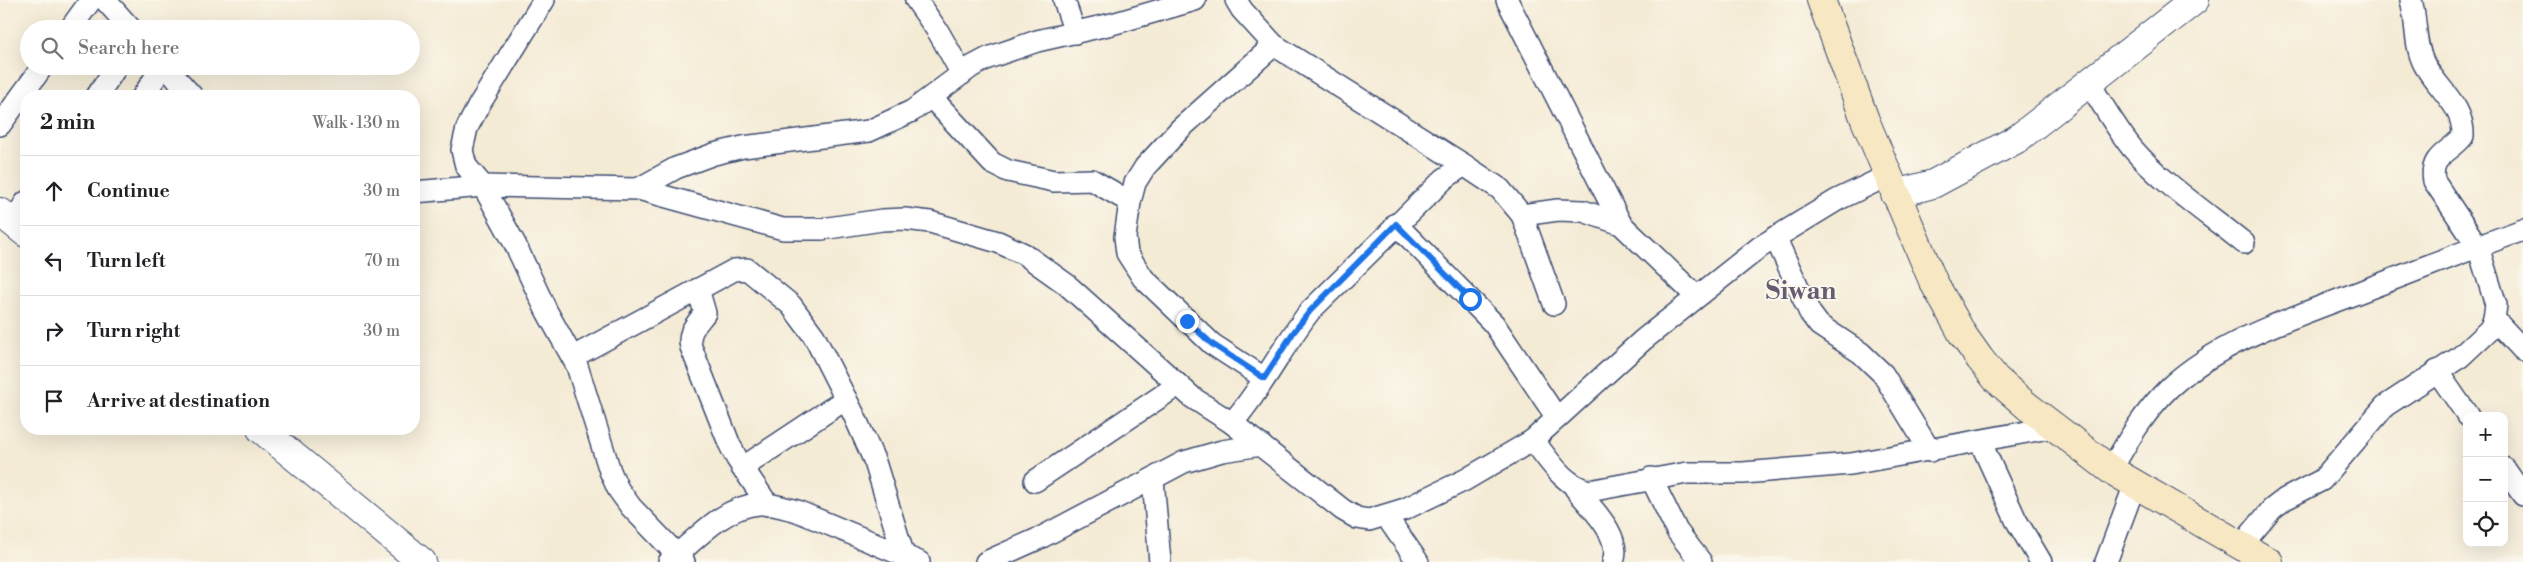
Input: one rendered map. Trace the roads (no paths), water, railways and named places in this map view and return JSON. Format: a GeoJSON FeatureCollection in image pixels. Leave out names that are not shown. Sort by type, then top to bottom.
{"type":"FeatureCollection","features":[{"type":"Feature","properties":{"kind":"main road"},"geometry":{"type":"LineString","coordinates":[[1821,0],[1891,185],[1933,281],[1963,335],[1996,379],[2110,470],[2269,562]]}},
{"type":"Feature","properties":{"kind":"street"},"geometry":{"type":"LineString","coordinates":[[77,20],[92,0]]}},
{"type":"Feature","properties":{"kind":"street"},"geometry":{"type":"LineString","coordinates":[[105,0],[123,20]]}},
{"type":"Feature","properties":{"kind":"street"},"geometry":{"type":"LineString","coordinates":[[544,0],[478,105],[467,128],[462,150],[466,166],[483,186],[515,244],[546,310],[573,357],[610,471],[618,489],[630,507],[677,560],[733,512],[747,506],[768,504],[813,517],[912,559]]}},
{"type":"Feature","properties":{"kind":"street"},"geometry":{"type":"LineString","coordinates":[[916,0],[939,33],[962,74]]}},
{"type":"Feature","properties":{"kind":"street"},"geometry":{"type":"LineString","coordinates":[[1064,0],[1075,32]]}},
{"type":"Feature","properties":{"kind":"street"},"geometry":{"type":"LineString","coordinates":[[638,189],[676,168],[714,154],[743,147],[869,131],[912,111],[962,74],[988,58],[1037,41],[1195,0]]}},
{"type":"Feature","properties":{"kind":"street"},"geometry":{"type":"LineString","coordinates":[[1236,0],[1242,10],[1274,45],[1500,189],[1522,215],[1554,304]]}},
{"type":"Feature","properties":{"kind":"street"},"geometry":{"type":"LineString","coordinates":[[1507,0],[1621,224],[1696,296]]}},
{"type":"Feature","properties":{"kind":"street"},"geometry":{"type":"LineString","coordinates":[[420,191],[483,186],[638,189],[783,229],[822,229],[882,220],[905,219],[930,222],[998,242],[1024,254],[1066,284],[1193,398],[1232,423],[1343,510],[1357,518],[1369,520],[1405,509],[1465,480],[1533,440],[1617,363],[1696,296],[1775,237],[1837,200],[1891,185],[1933,184],[1989,156],[2036,126],[2195,0]]}},
{"type":"Feature","properties":{"kind":"street"},"geometry":{"type":"LineString","coordinates":[[2243,548],[2251,534],[2272,509],[2285,499],[2322,480],[2385,406],[2476,344],[2490,329],[2494,319],[2496,305],[2494,292],[2478,247],[2434,181],[2432,169],[2434,163],[2464,136],[2464,123],[2458,109],[2424,64],[2419,48],[2411,0]]}},
{"type":"Feature","properties":{"kind":"street"},"geometry":{"type":"LineString","coordinates":[[1264,378],[1212,344],[1134,266],[1127,253],[1125,237],[1135,183],[1161,148],[1274,45]]}},
{"type":"Feature","properties":{"kind":"street"},"geometry":{"type":"LineString","coordinates":[[26,90],[36,75]]}},
{"type":"Feature","properties":{"kind":"street"},"geometry":{"type":"LineString","coordinates":[[101,90],[111,75]]}},
{"type":"Feature","properties":{"kind":"street"},"geometry":{"type":"LineString","coordinates":[[147,90],[158,75]]}},
{"type":"Feature","properties":{"kind":"street"},"geometry":{"type":"LineString","coordinates":[[172,75],[186,90]]}},
{"type":"Feature","properties":{"kind":"street"},"geometry":{"type":"LineString","coordinates":[[2090,84],[2133,149],[2155,170],[2244,242]]}},
{"type":"Feature","properties":{"kind":"street"},"geometry":{"type":"LineString","coordinates":[[0,125],[20,98]]}},
{"type":"Feature","properties":{"kind":"street"},"geometry":{"type":"LineString","coordinates":[[932,98],[992,163],[1008,171],[1054,181],[1092,180],[1130,202]]}},
{"type":"Feature","properties":{"kind":"street"},"geometry":{"type":"LineString","coordinates":[[1232,423],[1245,408],[1293,333],[1310,311],[1439,183],[1464,165]]}},
{"type":"Feature","properties":{"kind":"street"},"geometry":{"type":"LineString","coordinates":[[1522,215],[1558,210],[1583,211],[1621,224]]}},
{"type":"Feature","properties":{"kind":"street"},"geometry":{"type":"LineString","coordinates":[[1396,224],[1494,324],[1558,418]]}},
{"type":"Feature","properties":{"kind":"street"},"geometry":{"type":"LineString","coordinates":[[2110,470],[2130,436],[2159,399],[2192,370],[2216,355],[2264,329],[2523,230]]}},
{"type":"Feature","properties":{"kind":"street"},"geometry":{"type":"LineString","coordinates":[[1775,237],[1810,313],[1824,329],[1861,353],[1883,374],[1930,451]]}},
{"type":"Feature","properties":{"kind":"street"},"geometry":{"type":"LineString","coordinates":[[573,357],[734,270],[747,269],[758,276],[791,305],[814,336],[875,462],[912,559]]}},
{"type":"Feature","properties":{"kind":"street"},"geometry":{"type":"LineString","coordinates":[[698,289],[705,313],[691,332],[689,338],[691,348],[729,443],[742,468],[768,504]]}},
{"type":"Feature","properties":{"kind":"street"},"geometry":{"type":"LineString","coordinates":[[2494,319],[2523,350]]}},
{"type":"Feature","properties":{"kind":"street"},"geometry":{"type":"LineString","coordinates":[[2437,371],[2465,412]]}},
{"type":"Feature","properties":{"kind":"street"},"geometry":{"type":"LineString","coordinates":[[1035,481],[1178,385]]}},
{"type":"Feature","properties":{"kind":"street"},"geometry":{"type":"LineString","coordinates":[[742,468],[846,399]]}},
{"type":"Feature","properties":{"kind":"street"},"geometry":{"type":"LineString","coordinates":[[1575,488],[1589,491],[1687,472],[1743,473],[1851,464],[1930,451],[2054,426]]}},
{"type":"Feature","properties":{"kind":"street"},"geometry":{"type":"LineString","coordinates":[[269,435],[422,562]]}},
{"type":"Feature","properties":{"kind":"street"},"geometry":{"type":"LineString","coordinates":[[1533,440],[1575,488],[1613,540],[1615,556],[1612,562]]}},
{"type":"Feature","properties":{"kind":"street"},"geometry":{"type":"LineString","coordinates":[[1980,441],[2016,520],[2040,562]]}},
{"type":"Feature","properties":{"kind":"street"},"geometry":{"type":"LineString","coordinates":[[986,562],[1028,544],[1153,479],[1198,458],[1261,445]]}},
{"type":"Feature","properties":{"kind":"street"},"geometry":{"type":"LineString","coordinates":[[2508,473],[2523,494]]}},
{"type":"Feature","properties":{"kind":"street"},"geometry":{"type":"LineString","coordinates":[[1651,478],[1677,531],[1701,562]]}},
{"type":"Feature","properties":{"kind":"street"},"geometry":{"type":"LineString","coordinates":[[1153,479],[1160,562]]}},
{"type":"Feature","properties":{"kind":"street"},"geometry":{"type":"LineString","coordinates":[[2106,562],[2135,484]]}},
{"type":"Feature","properties":{"kind":"street"},"geometry":{"type":"LineString","coordinates":[[1386,516],[1418,562]]}},
{"type":"Feature","properties":{"kind":"district","name":"Siwan"},"geometry":{"type":"Point","coordinates":[1801,291]}}]}
